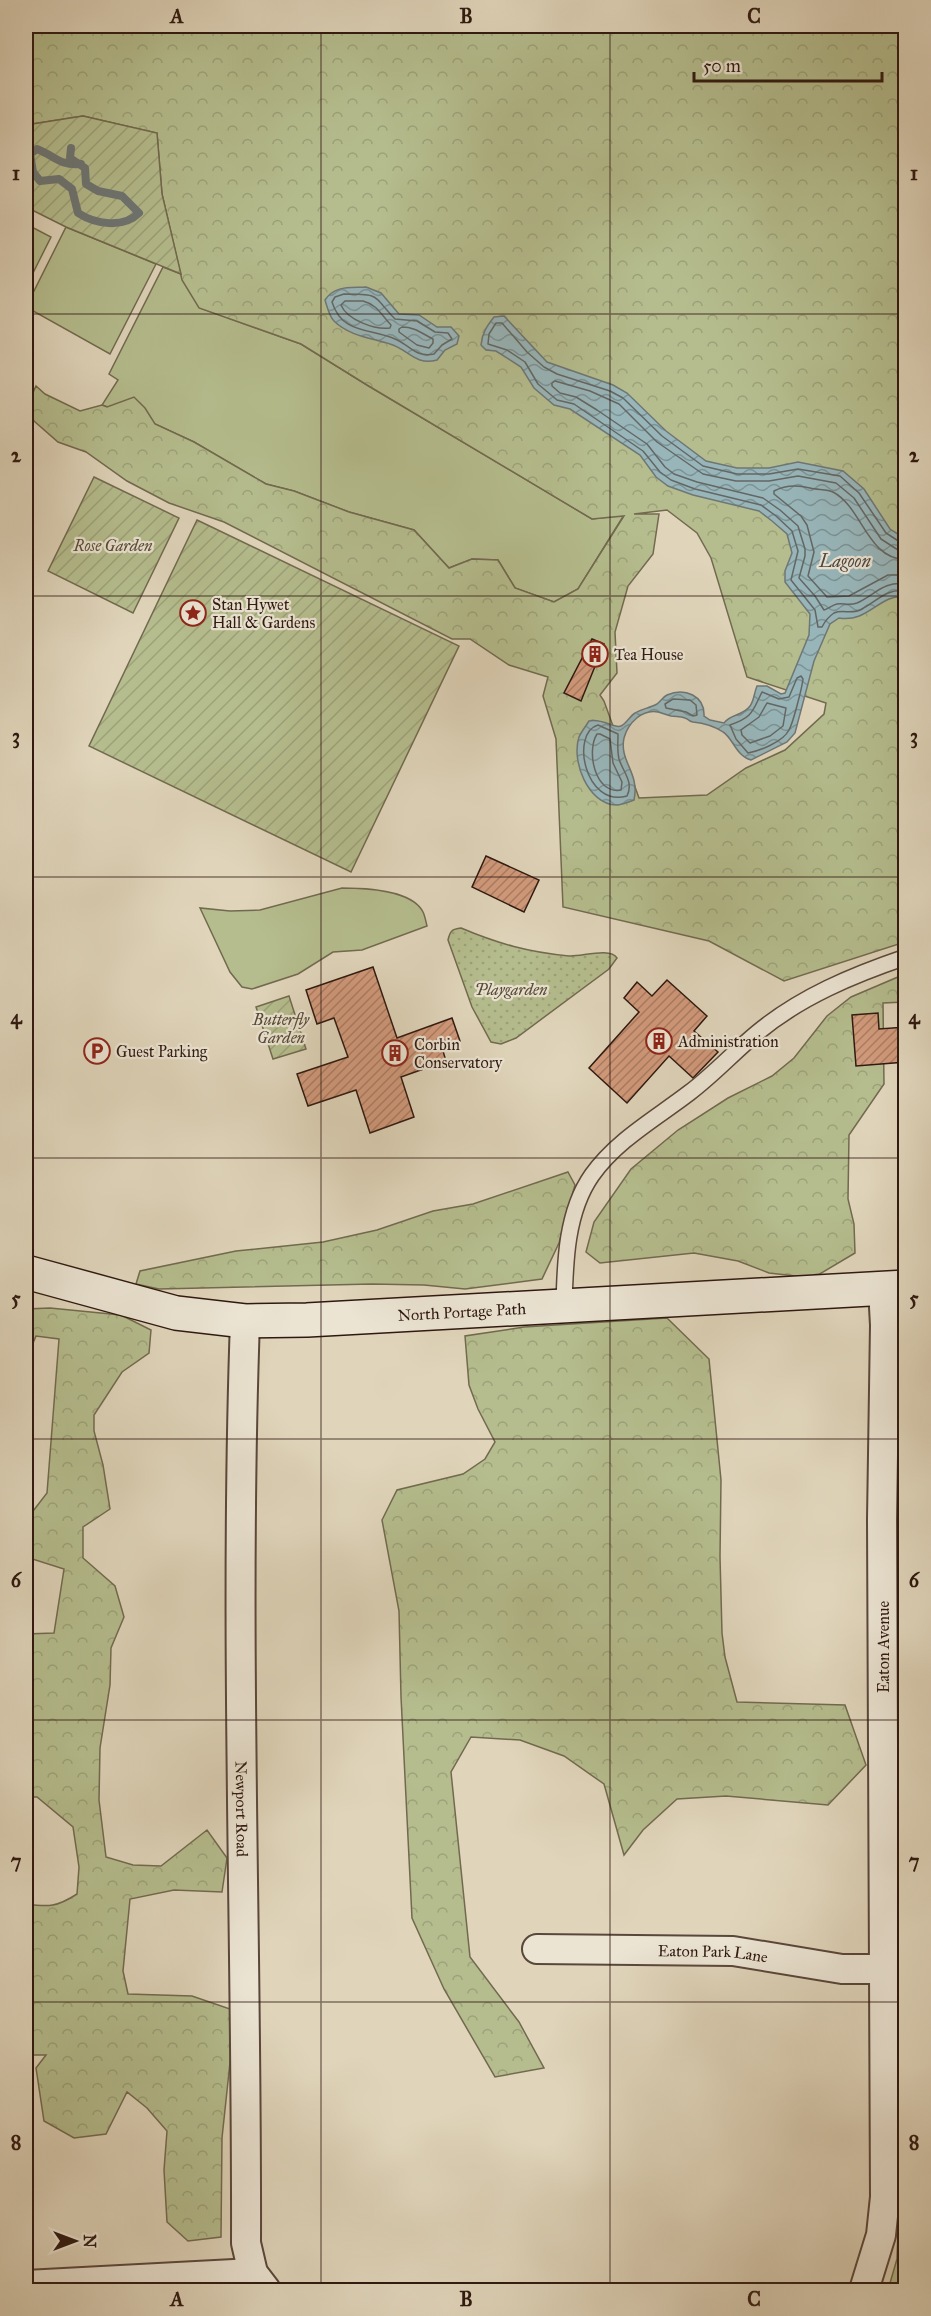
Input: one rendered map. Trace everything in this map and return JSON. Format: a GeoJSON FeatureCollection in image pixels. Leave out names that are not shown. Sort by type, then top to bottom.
{"type":"FeatureCollection","features":[{"type":"Feature","properties":{"kind":"main road","name":"North Portage Path"},"geometry":{"type":"LineString","coordinates":[[26,1272],[176,1313],[245,1321],[307,1320],[894,1288]]}},
{"type":"Feature","properties":{"kind":"street","name":"Eaton Avenue"},"geometry":{"type":"LineString","coordinates":[[864,2290],[881,2235],[896,2037],[886,1969],[882,1531],[885,1325],[894,1288]]}},
{"type":"Feature","properties":{"kind":"street","name":"Newport Road"},"geometry":{"type":"LineString","coordinates":[[245,1321],[241,1434],[243,2074],[246,2124],[246,2243],[259,2282]]}},
{"type":"Feature","properties":{"kind":"street","name":"Eaton Park Lane"},"geometry":{"type":"LineString","coordinates":[[537,1949],[733,1951],[842,1969],[886,1969]]}},
{"type":"Feature","properties":{"kind":"street"},"geometry":{"type":"LineString","coordinates":[[26,2285],[259,2282]]}},
{"type":"Feature","properties":{"kind":"lane"},"geometry":{"type":"LineString","coordinates":[[564,1306],[565,1260],[579,1198],[592,1175],[608,1156],[635,1131],[689,1093],[759,1031],[795,1006],[827,988],[872,968],[906,957]]}},
{"type":"Feature","properties":{"kind":"green space"},"geometry":{"type":"Polygon","coordinates":[[[26,26],[905,26],[905,942],[784,981],[709,941],[563,907],[556,739],[543,696],[548,677],[509,665],[470,639],[452,639],[224,522],[169,503],[127,481],[86,452],[58,442],[34,421],[26,408],[26,397],[30,399],[36,386],[45,394],[80,411],[102,405],[107,407],[134,397],[145,408],[155,424],[194,442],[266,484],[294,491],[349,512],[414,530],[449,568],[472,559],[498,560],[515,588],[554,602],[578,589],[624,516],[592,519],[301,344],[199,308],[182,280],[162,194],[157,133],[83,116],[26,125],[26,26]],[[667,510],[634,514],[659,514],[653,554],[628,586],[615,632],[617,673],[600,695],[639,798],[707,795],[746,768],[785,750],[824,714],[826,703],[747,677],[711,558],[697,533],[667,510]]]}},
{"type":"Feature","properties":{"kind":"green space"},"geometry":{"type":"Polygon","coordinates":[[[83,116],[157,133],[162,194],[181,274],[66,227],[26,207],[26,125],[83,116]]]}},
{"type":"Feature","properties":{"kind":"green space"},"geometry":{"type":"Polygon","coordinates":[[[26,224],[51,237],[26,287],[26,224]]]}},
{"type":"Feature","properties":{"kind":"green space"},"geometry":{"type":"Polygon","coordinates":[[[66,227],[156,264],[110,354],[26,307],[66,227]]]}},
{"type":"Feature","properties":{"kind":"green space"},"geometry":{"type":"Polygon","coordinates":[[[163,267],[181,274],[200,308],[301,344],[592,519],[624,515],[578,589],[554,602],[515,588],[498,560],[472,559],[449,568],[414,530],[349,512],[294,491],[266,484],[194,442],[155,424],[102,405],[118,380],[109,374],[163,267]]]}},
{"type":"Feature","properties":{"kind":"green space","name":"Rose Garden"},"geometry":{"type":"Polygon","coordinates":[[[94,477],[179,518],[133,613],[48,571],[94,477]]]}},
{"type":"Feature","properties":{"kind":"green space"},"geometry":{"type":"Polygon","coordinates":[[[197,520],[459,646],[351,872],[89,746],[197,520]]]}},
{"type":"Feature","properties":{"kind":"green space"},"geometry":{"type":"Polygon","coordinates":[[[342,888],[387,892],[409,899],[423,912],[427,926],[362,950],[333,952],[298,974],[252,989],[242,987],[230,972],[200,908],[230,911],[260,910],[342,888]]]}},
{"type":"Feature","properties":{"kind":"green space","name":"Playgarden"},"geometry":{"type":"Polygon","coordinates":[[[461,928],[488,939],[527,950],[569,956],[608,953],[617,958],[609,969],[516,1038],[501,1044],[491,1042],[472,1007],[448,940],[452,931],[461,928]]]}},
{"type":"Feature","properties":{"kind":"green space"},"geometry":{"type":"Polygon","coordinates":[[[905,974],[905,1002],[883,1003],[884,1084],[849,1135],[848,1199],[854,1224],[855,1253],[813,1278],[769,1273],[738,1261],[694,1253],[600,1263],[586,1252],[594,1222],[631,1169],[678,1130],[728,1098],[772,1076],[794,1058],[827,1016],[851,997],[905,974]]]}},
{"type":"Feature","properties":{"kind":"green space","name":"Butterfly Garden"},"geometry":{"type":"Polygon","coordinates":[[[289,996],[306,1049],[273,1059],[256,1007],[289,996]]]}},
{"type":"Feature","properties":{"kind":"green space"},"geometry":{"type":"Polygon","coordinates":[[[568,1172],[575,1185],[559,1243],[542,1279],[465,1289],[372,1284],[159,1289],[136,1284],[140,1271],[236,1251],[323,1242],[377,1230],[433,1211],[473,1204],[568,1172]]]}},
{"type":"Feature","properties":{"kind":"green space"},"geometry":{"type":"Polygon","coordinates":[[[50,1308],[121,1315],[151,1330],[149,1353],[122,1372],[94,1415],[94,1431],[103,1465],[110,1509],[83,1527],[83,1558],[115,1586],[124,1617],[111,1648],[110,1685],[100,1748],[99,1800],[106,1857],[133,1865],[161,1866],[207,1830],[227,1858],[222,1892],[174,1890],[130,1899],[123,1971],[128,1994],[192,1996],[230,2009],[231,2053],[222,2138],[221,2237],[188,2241],[167,2222],[164,2170],[167,2131],[147,2108],[127,2092],[106,2134],[74,2138],[44,2121],[36,2068],[46,2055],[26,2055],[26,1904],[53,1905],[77,1894],[79,1867],[73,1827],[37,1797],[26,1797],[26,1634],[54,1633],[64,1569],[26,1557],[26,1516],[30,1515],[47,1493],[59,1339],[36,1336],[26,1360],[26,1309],[50,1308]]]}},
{"type":"Feature","properties":{"kind":"green space"},"geometry":{"type":"Polygon","coordinates":[[[667,1318],[709,1359],[721,1480],[722,1633],[725,1657],[737,1702],[845,1705],[866,1765],[828,1805],[726,1796],[677,1799],[643,1830],[624,1855],[604,1784],[564,1756],[520,1740],[471,1737],[451,1772],[470,1957],[519,2022],[544,2068],[495,2077],[444,1989],[412,1918],[399,1611],[382,1520],[397,1490],[463,1474],[485,1459],[495,1442],[469,1385],[465,1336],[524,1327],[667,1318]]]}},
{"type":"Feature","properties":{"kind":"green space"},"geometry":{"type":"Polygon","coordinates":[[[904,2048],[905,2290],[888,2290],[897,2259],[904,2048]]]}},
{"type":"Feature","properties":{"kind":"water"},"geometry":{"type":"Polygon","coordinates":[[[366,287],[381,293],[399,314],[419,315],[437,327],[451,327],[459,336],[457,344],[445,350],[437,360],[423,361],[396,346],[346,330],[334,321],[325,300],[338,290],[366,287]]]}},
{"type":"Feature","properties":{"kind":"water","name":"Lagoon"},"geometry":{"type":"Polygon","coordinates":[[[504,316],[547,362],[613,385],[627,393],[666,431],[706,461],[737,468],[769,468],[798,462],[843,471],[864,489],[890,529],[905,539],[905,597],[888,599],[858,616],[839,618],[830,624],[814,661],[795,733],[787,742],[751,760],[742,755],[726,735],[716,728],[658,712],[646,713],[632,722],[624,738],[624,754],[634,782],[634,800],[618,805],[606,803],[597,797],[584,780],[577,758],[577,747],[580,735],[589,721],[599,721],[618,727],[625,724],[633,714],[657,704],[667,695],[681,692],[697,698],[701,703],[704,716],[724,723],[750,706],[757,686],[767,686],[781,694],[785,693],[809,635],[810,614],[785,582],[785,571],[792,553],[787,534],[759,511],[693,495],[668,486],[656,477],[640,455],[570,409],[554,405],[534,388],[521,367],[496,351],[486,350],[481,345],[485,330],[494,317],[504,316]]]}},
{"type":"Feature","properties":{"kind":"building"},"geometry":{"type":"Polygon","coordinates":[[[592,639],[604,644],[581,701],[564,693],[592,639]]]}},
{"type":"Feature","properties":{"kind":"building"},"geometry":{"type":"Polygon","coordinates":[[[486,856],[539,880],[524,912],[472,887],[486,856]]]}},
{"type":"Feature","properties":{"kind":"building","name":"Corbin Conservatory"},"geometry":{"type":"Polygon","coordinates":[[[373,967],[397,1038],[452,1018],[460,1041],[442,1048],[446,1061],[401,1077],[414,1117],[370,1133],[356,1090],[308,1106],[297,1074],[348,1057],[334,1018],[317,1024],[306,990],[373,967]]]}},
{"type":"Feature","properties":{"kind":"building","name":"Administration"},"geometry":{"type":"Polygon","coordinates":[[[667,980],[707,1016],[694,1031],[718,1052],[693,1078],[669,1056],[627,1103],[589,1068],[639,1012],[624,998],[637,982],[652,996],[667,980]]]}},
{"type":"Feature","properties":{"kind":"building"},"geometry":{"type":"Polygon","coordinates":[[[878,1013],[879,1029],[906,1027],[906,1062],[856,1066],[852,1015],[878,1013]]]}},
{"type":"Feature","properties":{"kind":"waterway"},"geometry":{"type":"LineString","coordinates":[[71,148],[70,158],[85,168],[86,184],[98,191],[122,196],[139,213],[117,223],[101,222],[85,217],[78,213],[72,189],[59,179],[40,181],[33,172],[30,154],[37,149],[62,162],[74,164],[81,164]]}},
{"type":"Feature","properties":{"kind":"place","name":"Stan Hywet Hall & Gardens"},"geometry":{"type":"Point","coordinates":[193,613]}},
{"type":"Feature","properties":{"kind":"place","name":"Tea House"},"geometry":{"type":"Point","coordinates":[595,654]}},
{"type":"Feature","properties":{"kind":"place","name":"Administration"},"geometry":{"type":"Point","coordinates":[659,1041]}},
{"type":"Feature","properties":{"kind":"place","name":"Guest Parking"},"geometry":{"type":"Point","coordinates":[97,1051]}},
{"type":"Feature","properties":{"kind":"place","name":"Corbin Conservatory"},"geometry":{"type":"Point","coordinates":[395,1053]}}]}
